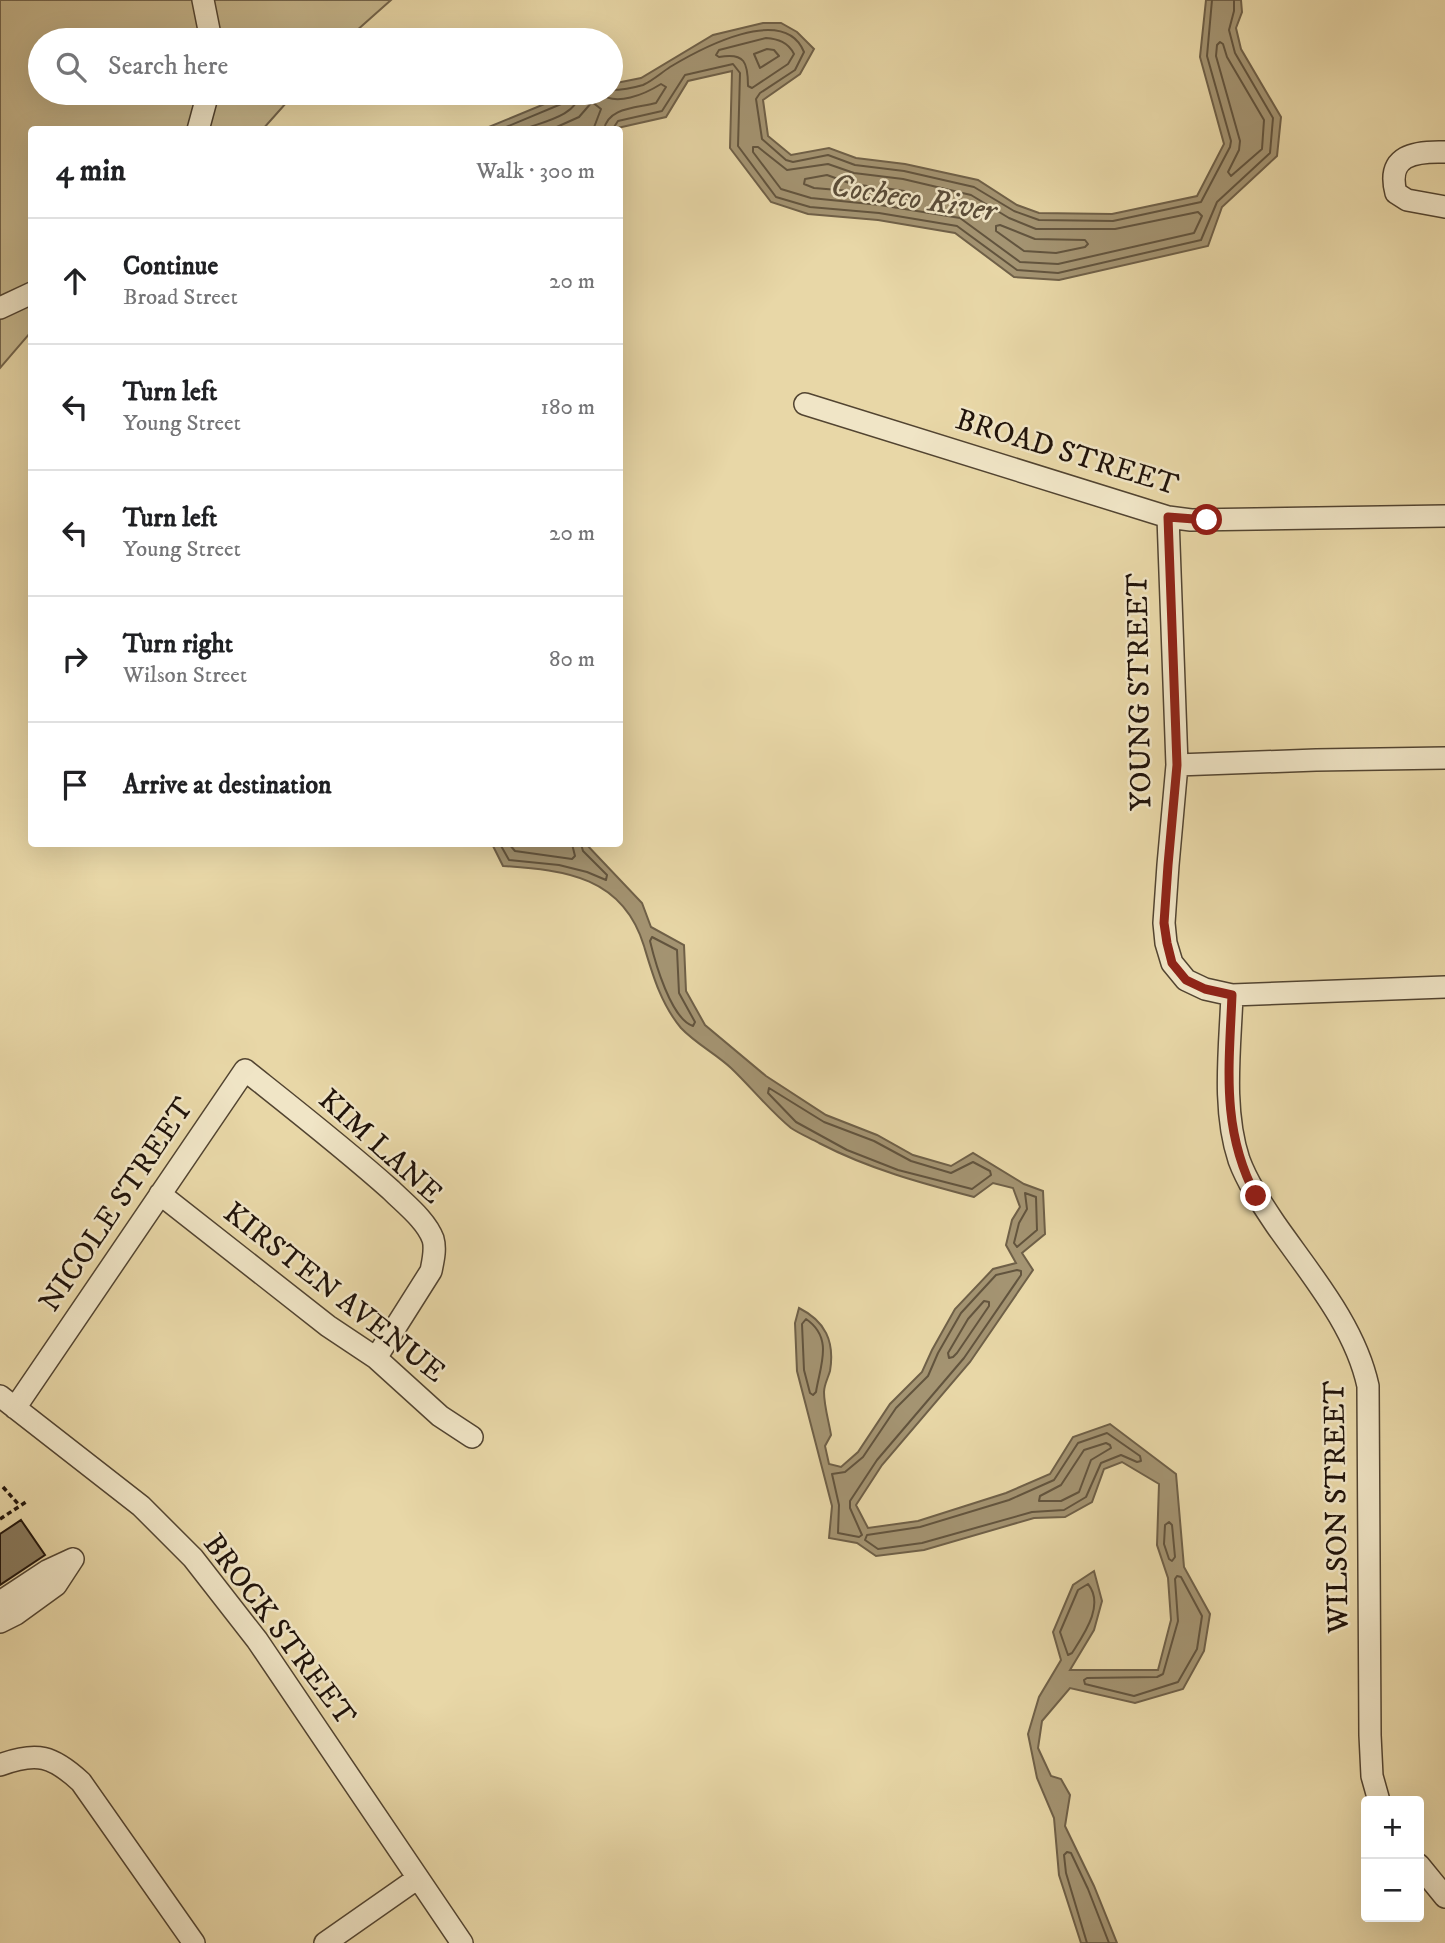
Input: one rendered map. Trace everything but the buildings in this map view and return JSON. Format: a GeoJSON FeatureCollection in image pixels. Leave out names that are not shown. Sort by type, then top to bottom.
{"type":"FeatureCollection","features":[{"type":"Feature","properties":{"kind":"street"},"geometry":{"type":"LineString","coordinates":[[203,0],[209,28]]}},
{"type":"Feature","properties":{"kind":"street"},"geometry":{"type":"LineString","coordinates":[[199,126],[205,105]]}},
{"type":"Feature","properties":{"kind":"street"},"geometry":{"type":"LineString","coordinates":[[1445,152],[1411,155],[1400,161],[1394,172],[1393,184],[1396,193],[1407,200],[1445,207]]}},
{"type":"Feature","properties":{"kind":"street"},"geometry":{"type":"LineString","coordinates":[[0,308],[28,295]]}},
{"type":"Feature","properties":{"kind":"street","name":"BROAD STREET"},"geometry":{"type":"LineString","coordinates":[[804,404],[1168,517],[1191,520],[1445,516]]}},
{"type":"Feature","properties":{"kind":"street","name":"YOUNG STREET"},"geometry":{"type":"LineString","coordinates":[[1168,517],[1177,765],[1164,923],[1172,963],[1186,980],[1205,989],[1232,995],[1445,987]]}},
{"type":"Feature","properties":{"kind":"street"},"geometry":{"type":"LineString","coordinates":[[1177,765],[1445,758]]}},
{"type":"Feature","properties":{"kind":"street","name":"WILSON STREET"},"geometry":{"type":"LineString","coordinates":[[1232,995],[1229,1102],[1239,1159],[1256,1196],[1348,1331],[1364,1367],[1368,1387],[1370,1735],[1372,1776],[1378,1796]]}},
{"type":"Feature","properties":{"kind":"street","name":"NICOLE STREET"},"geometry":{"type":"LineString","coordinates":[[7,1402],[160,1194],[245,1070]]}},
{"type":"Feature","properties":{"kind":"street","name":"KIM LANE"},"geometry":{"type":"LineString","coordinates":[[245,1070],[363,1165],[427,1227],[433,1241],[434,1256],[427,1279],[376,1358]]}},
{"type":"Feature","properties":{"kind":"street","name":"KIRSTEN AVENUE"},"geometry":{"type":"LineString","coordinates":[[160,1194],[328,1326],[376,1358],[440,1416],[472,1437]]}},
{"type":"Feature","properties":{"kind":"street","name":"BROCK STREET"},"geometry":{"type":"LineString","coordinates":[[7,1402],[57,1438],[141,1506],[193,1558],[257,1640],[463,1943]]}},
{"type":"Feature","properties":{"kind":"street"},"geometry":{"type":"LineString","coordinates":[[0,1592],[44,1565],[73,1559]]}},
{"type":"Feature","properties":{"kind":"street"},"geometry":{"type":"LineString","coordinates":[[0,1602],[73,1559]]}},
{"type":"Feature","properties":{"kind":"street"},"geometry":{"type":"LineString","coordinates":[[0,1612],[51,1578],[73,1559]]}},
{"type":"Feature","properties":{"kind":"street"},"geometry":{"type":"LineString","coordinates":[[0,1622],[16,1614],[56,1585],[73,1559]]}},
{"type":"Feature","properties":{"kind":"street"},"geometry":{"type":"LineString","coordinates":[[0,1765],[21,1757],[42,1756],[59,1764],[81,1782],[194,1943]]}},
{"type":"Feature","properties":{"kind":"street"},"geometry":{"type":"LineString","coordinates":[[1424,1871],[1445,1897]]}},
{"type":"Feature","properties":{"kind":"street"},"geometry":{"type":"LineString","coordinates":[[325,1943],[418,1878]]}},
{"type":"Feature","properties":{"kind":"path"},"geometry":{"type":"LineString","coordinates":[[3,1487],[20,1506]]}},
{"type":"Feature","properties":{"kind":"path"},"geometry":{"type":"LineString","coordinates":[[0,1520],[26,1502]]}},
{"type":"Feature","properties":{"kind":"shaded area"},"geometry":{"type":"Polygon","coordinates":[[[0,0],[391,0],[360,28],[28,28],[28,105],[284,105],[266,126],[28,126],[28,335],[0,368],[0,0]]]}},
{"type":"Feature","properties":{"kind":"water","name":"Cocheco River"},"geometry":{"type":"Polygon","coordinates":[[[1206,0],[1241,0],[1242,12],[1236,28],[1241,49],[1281,117],[1277,156],[1222,207],[1208,246],[1059,280],[1014,277],[955,233],[878,220],[808,214],[771,202],[730,148],[732,71],[688,81],[666,117],[623,127],[491,126],[542,105],[623,105],[623,82],[641,78],[713,35],[763,23],[781,23],[797,32],[814,49],[800,74],[763,100],[768,136],[791,155],[829,148],[856,158],[905,164],[978,180],[1017,205],[1039,213],[1112,214],[1197,196],[1224,144],[1200,57],[1206,0]]]}},
{"type":"Feature","properties":{"kind":"water"},"geometry":{"type":"Polygon","coordinates":[[[494,847],[589,847],[642,903],[651,927],[684,945],[686,991],[705,1025],[766,1076],[826,1115],[877,1135],[913,1155],[951,1166],[973,1153],[1024,1184],[1043,1191],[1045,1234],[1022,1253],[1033,1270],[970,1362],[882,1465],[856,1505],[868,1528],[918,1521],[1006,1493],[1050,1474],[1073,1437],[1110,1424],[1176,1474],[1184,1567],[1210,1614],[1204,1651],[1183,1689],[1135,1703],[1070,1688],[1042,1721],[1038,1748],[1051,1776],[1061,1779],[1070,1795],[1065,1826],[1094,1886],[1117,1943],[1081,1943],[1059,1875],[1054,1818],[1037,1778],[1028,1734],[1039,1697],[1061,1660],[1053,1632],[1073,1585],[1094,1571],[1102,1601],[1094,1630],[1070,1670],[1158,1670],[1171,1620],[1168,1578],[1157,1545],[1159,1484],[1122,1462],[1104,1469],[1092,1502],[1065,1517],[1034,1518],[924,1550],[876,1556],[857,1543],[829,1538],[832,1506],[797,1371],[795,1323],[799,1308],[816,1319],[829,1341],[830,1371],[824,1392],[831,1435],[825,1446],[829,1464],[841,1467],[858,1452],[890,1404],[922,1372],[955,1309],[993,1269],[1016,1263],[1006,1245],[1012,1220],[1020,1207],[1013,1188],[993,1183],[974,1197],[954,1192],[857,1160],[791,1128],[731,1068],[681,1028],[674,1019],[658,989],[634,923],[622,905],[607,891],[570,875],[549,870],[503,866],[494,847]]]}},
{"type":"Feature","properties":{"kind":"route"},"geometry":{"type":"LineString","coordinates":[[1207,520],[1168,517],[1177,765],[1164,923],[1172,963],[1186,980],[1205,989],[1232,995],[1229,1102],[1239,1159],[1256,1196]]}}]}
